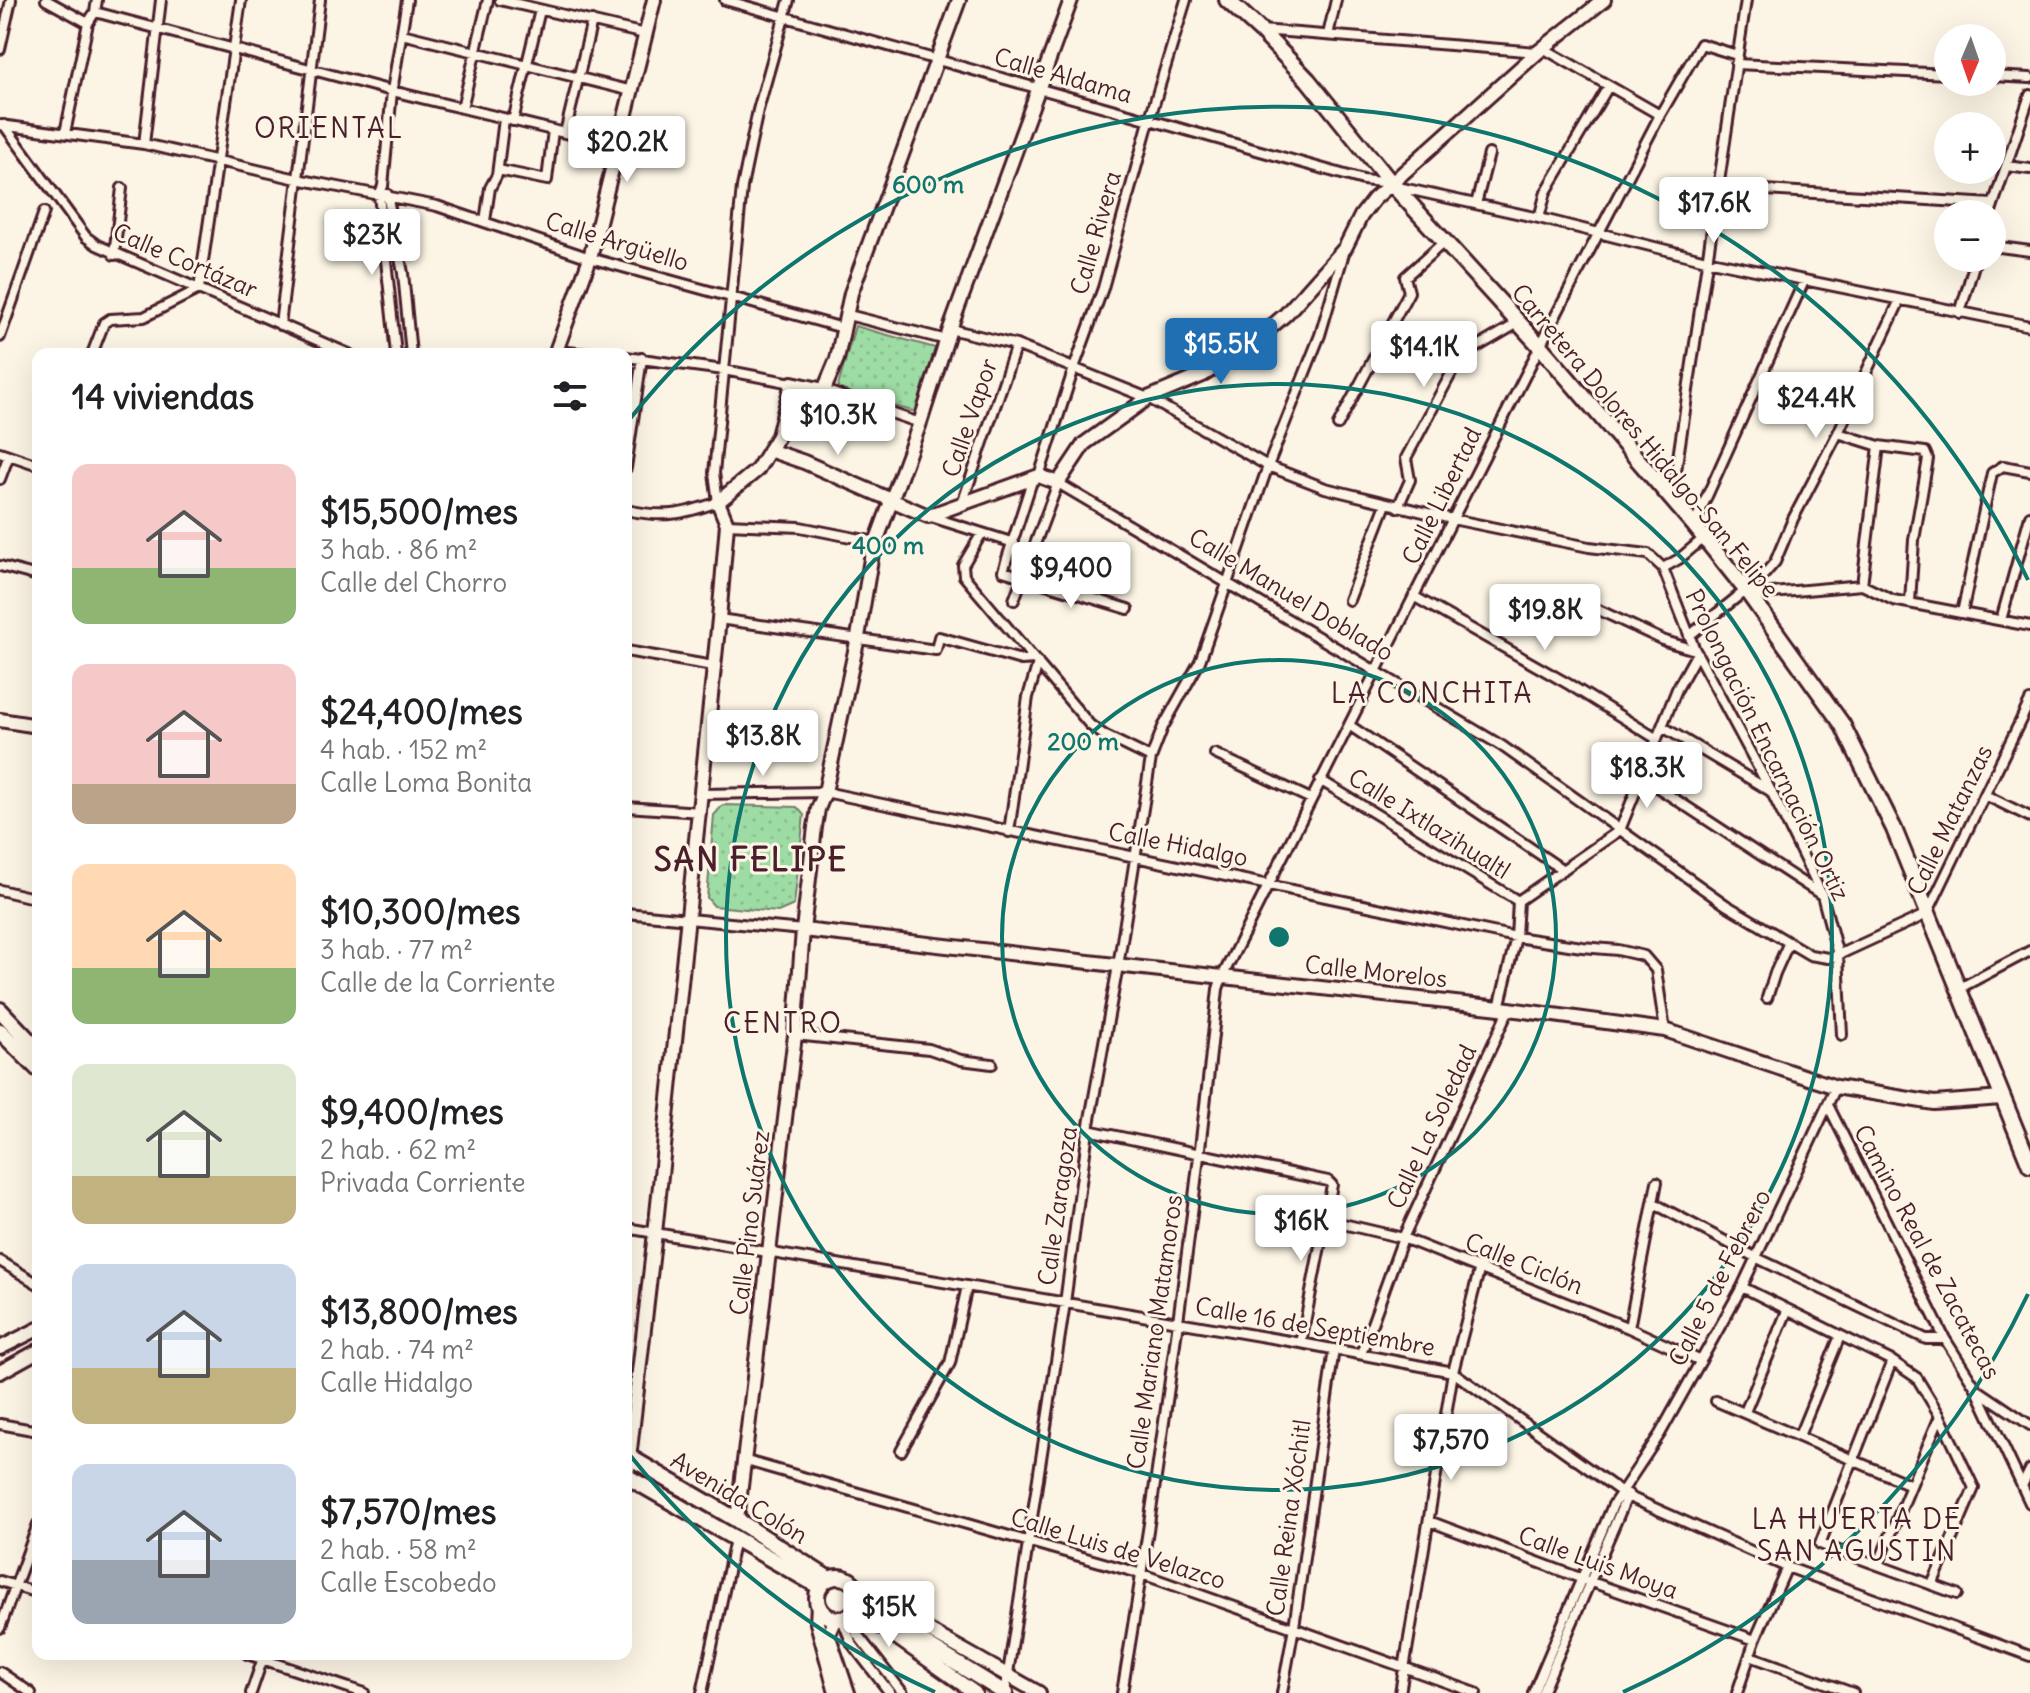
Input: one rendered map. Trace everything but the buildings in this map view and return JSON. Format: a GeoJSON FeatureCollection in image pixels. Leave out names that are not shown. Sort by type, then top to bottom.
{"type":"FeatureCollection","features":[{"type":"Feature","properties":{"kind":"main road","name":"Carretera Dolores Hidalgo-San Felipe"},"geometry":{"type":"LineString","coordinates":[[1227,0],[1308,80],[1392,185],[1540,346],[1694,525],[1842,724],[1894,829],[2030,1165]]}},
{"type":"Feature","properties":{"kind":"main road"},"geometry":{"type":"LineString","coordinates":[[0,1010],[32,1041]]}},
{"type":"Feature","properties":{"kind":"main road"},"geometry":{"type":"LineString","coordinates":[[0,1031],[32,1063]]}},
{"type":"Feature","properties":{"kind":"main road","name":"Avenida Colón"},"geometry":{"type":"LineString","coordinates":[[632,1458],[737,1520],[824,1583]]}},
{"type":"Feature","properties":{"kind":"main road","name":"Avenida Colón"},"geometry":{"type":"LineString","coordinates":[[632,1479],[735,1539],[824,1583]]}},
{"type":"Feature","properties":{"kind":"main road"},"geometry":{"type":"LineString","coordinates":[[851,1609],[853,1583],[835,1577],[824,1583],[817,1595],[824,1614],[851,1609],[1005,1693]]}},
{"type":"Feature","properties":{"kind":"street"},"geometry":{"type":"LineString","coordinates":[[0,49],[11,0]]}},
{"type":"Feature","properties":{"kind":"street"},"geometry":{"type":"LineString","coordinates":[[46,0],[88,23]]}},
{"type":"Feature","properties":{"kind":"street"},"geometry":{"type":"LineString","coordinates":[[65,133],[88,23],[95,12],[97,0]]}},
{"type":"Feature","properties":{"kind":"street"},"geometry":{"type":"LineString","coordinates":[[144,144],[161,0]]}},
{"type":"Feature","properties":{"kind":"street"},"geometry":{"type":"LineString","coordinates":[[94,348],[104,323],[118,317],[144,317],[199,289],[241,0]]}},
{"type":"Feature","properties":{"kind":"street"},"geometry":{"type":"LineString","coordinates":[[280,325],[320,0]]}},
{"type":"Feature","properties":{"kind":"street"},"geometry":{"type":"LineString","coordinates":[[396,348],[384,193],[392,91],[407,0]]}},
{"type":"Feature","properties":{"kind":"street"},"geometry":{"type":"LineString","coordinates":[[462,108],[488,0]]}},
{"type":"Feature","properties":{"kind":"street"},"geometry":{"type":"LineString","coordinates":[[500,0],[645,34]]}},
{"type":"Feature","properties":{"kind":"street"},"geometry":{"type":"LineString","coordinates":[[558,348],[590,258],[654,0]]}},
{"type":"Feature","properties":{"kind":"street","name":"Calle Aldama"},"geometry":{"type":"LineString","coordinates":[[725,0],[1038,91],[1363,180],[1539,218],[1706,260],[2030,326]]}},
{"type":"Feature","properties":{"kind":"street"},"geometry":{"type":"LineString","coordinates":[[632,1423],[701,812],[719,619],[727,524],[718,502],[714,473],[742,187],[758,110],[789,0]]}},
{"type":"Feature","properties":{"kind":"street"},"geometry":{"type":"LineString","coordinates":[[824,390],[837,359],[851,293],[959,0]]}},
{"type":"Feature","properties":{"kind":"street","name":"Calle Pino Suárez"},"geometry":{"type":"LineString","coordinates":[[737,1520],[795,1035],[816,818],[825,792],[858,637],[872,553],[920,423],[948,334],[1071,0]]}},
{"type":"Feature","properties":{"kind":"street","name":"Calle Rivera"},"geometry":{"type":"LineString","coordinates":[[1022,579],[1003,571],[1103,288],[1186,0]]}},
{"type":"Feature","properties":{"kind":"street"},"geometry":{"type":"LineString","coordinates":[[1328,35],[1336,0]]}},
{"type":"Feature","properties":{"kind":"street"},"geometry":{"type":"LineString","coordinates":[[1014,600],[1058,483],[1084,444],[1148,398],[1203,375],[1248,347],[1286,314],[1345,248],[1361,216],[1392,185],[1541,50],[1604,0]]}},
{"type":"Feature","properties":{"kind":"street"},"geometry":{"type":"LineString","coordinates":[[1672,500],[1746,0]]}},
{"type":"Feature","properties":{"kind":"street"},"geometry":{"type":"LineString","coordinates":[[485,221],[490,188],[528,66],[540,10]]}},
{"type":"Feature","properties":{"kind":"street"},"geometry":{"type":"LineString","coordinates":[[95,12],[392,91],[618,146]]}},
{"type":"Feature","properties":{"kind":"street"},"geometry":{"type":"LineString","coordinates":[[565,133],[592,21]]}},
{"type":"Feature","properties":{"kind":"street"},"geometry":{"type":"LineString","coordinates":[[1260,30],[1541,50],[1660,115]]}},
{"type":"Feature","properties":{"kind":"street"},"geometry":{"type":"LineString","coordinates":[[402,34],[632,91]]}},
{"type":"Feature","properties":{"kind":"street","name":"Calle Libertad"},"geometry":{"type":"LineString","coordinates":[[1222,977],[1283,851],[1660,115],[1701,44],[1736,59]]}},
{"type":"Feature","properties":{"kind":"street"},"geometry":{"type":"LineString","coordinates":[[1736,59],[1934,73]]}},
{"type":"Feature","properties":{"kind":"street"},"geometry":{"type":"LineString","coordinates":[[2006,77],[2030,78]]}},
{"type":"Feature","properties":{"kind":"street"},"geometry":{"type":"LineString","coordinates":[[1539,218],[1546,192],[1608,87]]}},
{"type":"Feature","properties":{"kind":"street"},"geometry":{"type":"LineString","coordinates":[[1994,200],[2030,97]]}},
{"type":"Feature","properties":{"kind":"street","name":"Calle Argüello"},"geometry":{"type":"LineString","coordinates":[[2,124],[144,144],[297,179],[384,193],[485,221],[590,258],[843,328]]}},
{"type":"Feature","properties":{"kind":"street","name":"Calle Cortázar"},"geometry":{"type":"LineString","coordinates":[[2,124],[86,237],[114,255],[335,348]]}},
{"type":"Feature","properties":{"kind":"street"},"geometry":{"type":"LineString","coordinates":[[498,170],[547,180],[553,130]]}},
{"type":"Feature","properties":{"kind":"street"},"geometry":{"type":"LineString","coordinates":[[1476,204],[1489,154]]}},
{"type":"Feature","properties":{"kind":"street"},"geometry":{"type":"LineString","coordinates":[[2007,166],[2030,169]]}},
{"type":"Feature","properties":{"kind":"street"},"geometry":{"type":"LineString","coordinates":[[1718,187],[1934,200]]}},
{"type":"Feature","properties":{"kind":"street"},"geometry":{"type":"LineString","coordinates":[[114,255],[122,188]]}},
{"type":"Feature","properties":{"kind":"street"},"geometry":{"type":"LineString","coordinates":[[384,193],[403,273],[410,348]]}},
{"type":"Feature","properties":{"kind":"street"},"geometry":{"type":"LineString","coordinates":[[0,337],[44,212]]}},
{"type":"Feature","properties":{"kind":"street"},"geometry":{"type":"LineString","coordinates":[[1338,425],[1409,292],[1405,277],[1445,240]]}},
{"type":"Feature","properties":{"kind":"street","name":"Calle Zaragoza"},"geometry":{"type":"LineString","coordinates":[[1005,1693],[1065,1303],[1088,1130],[1153,755],[1163,727],[1200,661],[1268,466],[1320,335],[1345,248]]}},
{"type":"Feature","properties":{"kind":"street"},"geometry":{"type":"LineString","coordinates":[[2006,248],[2030,251]]}},
{"type":"Feature","properties":{"kind":"street"},"geometry":{"type":"LineString","coordinates":[[1960,313],[1972,272]]}},
{"type":"Feature","properties":{"kind":"street"},"geometry":{"type":"LineString","coordinates":[[1694,525],[1804,281]]}},
{"type":"Feature","properties":{"kind":"street"},"geometry":{"type":"LineString","coordinates":[[1689,636],[1747,593],[1775,562],[1900,300]]}},
{"type":"Feature","properties":{"kind":"street"},"geometry":{"type":"LineString","coordinates":[[848,315],[1016,345],[1148,398],[1268,466],[1325,488],[1386,504],[1589,547],[1648,554],[1663,568],[1704,538]]}},
{"type":"Feature","properties":{"kind":"street"},"geometry":{"type":"LineString","coordinates":[[1398,507],[1410,480],[1406,458],[1460,357],[1518,323]]}},
{"type":"Feature","properties":{"kind":"street","name":"Calle Vapor"},"geometry":{"type":"LineString","coordinates":[[962,504],[1016,345]]}},
{"type":"Feature","properties":{"kind":"street"},"geometry":{"type":"LineString","coordinates":[[632,357],[724,370],[824,390],[920,423]]}},
{"type":"Feature","properties":{"kind":"street"},"geometry":{"type":"LineString","coordinates":[[632,427],[642,358]]}},
{"type":"Feature","properties":{"kind":"street"},"geometry":{"type":"LineString","coordinates":[[632,511],[657,516],[718,502],[757,470],[778,436],[792,383]]}},
{"type":"Feature","properties":{"kind":"street"},"geometry":{"type":"LineString","coordinates":[[1838,433],[1879,446],[1925,452],[1928,459],[1914,540],[1910,602]]}},
{"type":"Feature","properties":{"kind":"street"},"geometry":{"type":"LineString","coordinates":[[1862,585],[1879,446]]}},
{"type":"Feature","properties":{"kind":"street"},"geometry":{"type":"LineString","coordinates":[[769,450],[804,462],[891,502],[1014,543]]}},
{"type":"Feature","properties":{"kind":"street"},"geometry":{"type":"LineString","coordinates":[[0,479],[5,454],[32,463]]}},
{"type":"Feature","properties":{"kind":"street"},"geometry":{"type":"LineString","coordinates":[[1962,613],[1992,473],[2003,466],[2030,471]]}},
{"type":"Feature","properties":{"kind":"street"},"geometry":{"type":"LineString","coordinates":[[928,516],[1036,477]]}},
{"type":"Feature","properties":{"kind":"street","name":"Calle Manuel Doblado"},"geometry":{"type":"LineString","coordinates":[[1036,477],[1058,483],[1502,746],[1726,905],[1810,955],[1828,958],[1838,955]]}},
{"type":"Feature","properties":{"kind":"street"},"geometry":{"type":"LineString","coordinates":[[1349,600],[1386,504]]}},
{"type":"Feature","properties":{"kind":"street"},"geometry":{"type":"LineString","coordinates":[[2001,620],[2030,516]]}},
{"type":"Feature","properties":{"kind":"street"},"geometry":{"type":"LineString","coordinates":[[727,524],[800,527],[876,542]]}},
{"type":"Feature","properties":{"kind":"street"},"geometry":{"type":"LineString","coordinates":[[982,533],[963,565],[964,576],[1090,725],[1104,735],[1153,755]]}},
{"type":"Feature","properties":{"kind":"street"},"geometry":{"type":"LineString","coordinates":[[0,566],[32,574]]}},
{"type":"Feature","properties":{"kind":"street","name":"Prolongación Encarnación Ortiz"},"geometry":{"type":"LineString","coordinates":[[1663,568],[1696,652],[1772,793],[1822,895],[1838,955],[1842,1035]]}},
{"type":"Feature","properties":{"kind":"street"},"geometry":{"type":"LineString","coordinates":[[1022,579],[1128,609]]}},
{"type":"Feature","properties":{"kind":"street"},"geometry":{"type":"LineString","coordinates":[[1747,593],[1862,585],[1893,600],[2030,626]]}},
{"type":"Feature","properties":{"kind":"street"},"geometry":{"type":"LineString","coordinates":[[1415,597],[1570,685],[1657,739]]}},
{"type":"Feature","properties":{"kind":"street"},"geometry":{"type":"LineString","coordinates":[[1518,904],[1620,830],[1677,689],[1696,652],[1588,605]]}},
{"type":"Feature","properties":{"kind":"street"},"geometry":{"type":"LineString","coordinates":[[719,619],[936,650],[939,637],[1021,660],[1036,661]]}},
{"type":"Feature","properties":{"kind":"street"},"geometry":{"type":"LineString","coordinates":[[632,652],[713,666]]}},
{"type":"Feature","properties":{"kind":"street"},"geometry":{"type":"LineString","coordinates":[[1009,832],[1036,661]]}},
{"type":"Feature","properties":{"kind":"street","name":"Calle Matanzas"},"geometry":{"type":"LineString","coordinates":[[1927,914],[2030,701]]}},
{"type":"Feature","properties":{"kind":"street"},"geometry":{"type":"LineString","coordinates":[[0,720],[32,725]]}},
{"type":"Feature","properties":{"kind":"street"},"geometry":{"type":"LineString","coordinates":[[1349,725],[1563,870]]}},
{"type":"Feature","properties":{"kind":"street"},"geometry":{"type":"LineString","coordinates":[[1663,727],[1772,793]]}},
{"type":"Feature","properties":{"kind":"street"},"geometry":{"type":"LineString","coordinates":[[1215,754],[1310,800]]}},
{"type":"Feature","properties":{"kind":"street"},"geometry":{"type":"LineString","coordinates":[[1643,778],[1822,895]]}},
{"type":"Feature","properties":{"kind":"street","name":"Calle Ixtlazihualtl"},"geometry":{"type":"LineString","coordinates":[[1320,780],[1518,904]]}},
{"type":"Feature","properties":{"kind":"street","name":"Calle Hidalgo"},"geometry":{"type":"LineString","coordinates":[[702,794],[825,792],[1516,934],[1644,956],[1656,970],[1665,1030]]}},
{"type":"Feature","properties":{"kind":"street"},"geometry":{"type":"LineString","coordinates":[[1985,795],[2030,817]]}},
{"type":"Feature","properties":{"kind":"street"},"geometry":{"type":"LineString","coordinates":[[632,807],[701,812]]}},
{"type":"Feature","properties":{"kind":"street"},"geometry":{"type":"LineString","coordinates":[[0,890],[32,898]]}},
{"type":"Feature","properties":{"kind":"street","name":"Calle La Soledad"},"geometry":{"type":"LineString","coordinates":[[1361,1354],[1403,1238],[1504,1008],[1518,904]]}},
{"type":"Feature","properties":{"kind":"street","name":"Calle Morelos"},"geometry":{"type":"LineString","coordinates":[[632,914],[1504,1008],[1665,1030],[1836,1087],[1934,1103],[2002,1098]]}},
{"type":"Feature","properties":{"kind":"street"},"geometry":{"type":"LineString","coordinates":[[1838,955],[1927,914]]}},
{"type":"Feature","properties":{"kind":"street"},"geometry":{"type":"LineString","coordinates":[[1767,998],[1789,942]]}},
{"type":"Feature","properties":{"kind":"street"},"geometry":{"type":"LineString","coordinates":[[1958,989],[2030,951]]}},
{"type":"Feature","properties":{"kind":"street","name":"Calle Mariano Matamoros"},"geometry":{"type":"LineString","coordinates":[[1122,1693],[1142,1574],[1222,977]]}},
{"type":"Feature","properties":{"kind":"street"},"geometry":{"type":"LineString","coordinates":[[795,1035],[929,1049],[961,1060],[992,1064]]}},
{"type":"Feature","properties":{"kind":"street","name":"Calle 5 de Febrero"},"geometry":{"type":"LineString","coordinates":[[1542,1693],[1558,1645],[1624,1494],[1742,1287],[1836,1087]]}},
{"type":"Feature","properties":{"kind":"street","name":"Camino Real de Zacatecas"},"geometry":{"type":"LineString","coordinates":[[1829,1107],[1945,1339],[1976,1388],[2030,1503]]}},
{"type":"Feature","properties":{"kind":"street"},"geometry":{"type":"LineString","coordinates":[[1088,1130],[1328,1181],[1332,1185],[1301,1343]]}},
{"type":"Feature","properties":{"kind":"street"},"geometry":{"type":"LineString","coordinates":[[1629,1328],[1657,1182]]}},
{"type":"Feature","properties":{"kind":"street"},"geometry":{"type":"LineString","coordinates":[[1653,1203],[1755,1257],[1926,1339],[1945,1339]]}},
{"type":"Feature","properties":{"kind":"street","name":"Calle Ciclón"},"geometry":{"type":"LineString","coordinates":[[1326,1220],[1403,1238],[1629,1328],[1701,1361]]}},
{"type":"Feature","properties":{"kind":"street","name":"Calle 16 de Septiembre"},"geometry":{"type":"LineString","coordinates":[[632,1229],[1301,1343],[1453,1372],[1624,1494],[1787,1567],[2030,1656]]}},
{"type":"Feature","properties":{"kind":"street"},"geometry":{"type":"LineString","coordinates":[[0,1261],[32,1280]]}},
{"type":"Feature","properties":{"kind":"street"},"geometry":{"type":"LineString","coordinates":[[1400,1693],[1453,1372],[1480,1267]]}},
{"type":"Feature","properties":{"kind":"street"},"geometry":{"type":"LineString","coordinates":[[901,1451],[950,1363],[967,1286]]}},
{"type":"Feature","properties":{"kind":"street"},"geometry":{"type":"LineString","coordinates":[[1742,1287],[1892,1361],[1917,1378],[1940,1416],[1974,1488],[1932,1585]]}},
{"type":"Feature","properties":{"kind":"street"},"geometry":{"type":"LineString","coordinates":[[1745,1412],[1787,1311]]}},
{"type":"Feature","properties":{"kind":"street"},"geometry":{"type":"LineString","coordinates":[[0,1348],[32,1332]]}},
{"type":"Feature","properties":{"kind":"street"},"geometry":{"type":"LineString","coordinates":[[1799,1436],[1840,1336]]}},
{"type":"Feature","properties":{"kind":"street","name":"Calle Reina Xóchitl"},"geometry":{"type":"LineString","coordinates":[[1282,1693],[1334,1349]]}},
{"type":"Feature","properties":{"kind":"street"},"geometry":{"type":"LineString","coordinates":[[0,1372],[32,1354]]}},
{"type":"Feature","properties":{"kind":"street"},"geometry":{"type":"LineString","coordinates":[[1892,1361],[1820,1544],[1957,1594]]}},
{"type":"Feature","properties":{"kind":"street"},"geometry":{"type":"LineString","coordinates":[[1976,1388],[2030,1425]]}},
{"type":"Feature","properties":{"kind":"street"},"geometry":{"type":"LineString","coordinates":[[1716,1401],[1911,1485]]}},
{"type":"Feature","properties":{"kind":"street"},"geometry":{"type":"LineString","coordinates":[[1878,1565],[1940,1416]]}},
{"type":"Feature","properties":{"kind":"street"},"geometry":{"type":"LineString","coordinates":[[0,1424],[32,1430]]}},
{"type":"Feature","properties":{"kind":"street","name":"Calle Luis de Velazco"},"geometry":{"type":"LineString","coordinates":[[743,1460],[1142,1574],[1476,1693]]}},
{"type":"Feature","properties":{"kind":"street"},"geometry":{"type":"LineString","coordinates":[[2022,1486],[2030,1470]]}},
{"type":"Feature","properties":{"kind":"street","name":"Calle Luis Moya"},"geometry":{"type":"LineString","coordinates":[[1429,1521],[1755,1640]]}},
{"type":"Feature","properties":{"kind":"street"},"geometry":{"type":"LineString","coordinates":[[702,1693],[735,1539]]}},
{"type":"Feature","properties":{"kind":"street"},"geometry":{"type":"LineString","coordinates":[[0,1628],[32,1541]]}},
{"type":"Feature","properties":{"kind":"street"},"geometry":{"type":"LineString","coordinates":[[1737,1693],[1755,1640],[1787,1567]]}},
{"type":"Feature","properties":{"kind":"street"},"geometry":{"type":"LineString","coordinates":[[0,1581],[32,1591]]}},
{"type":"Feature","properties":{"kind":"street"},"geometry":{"type":"LineString","coordinates":[[818,1604],[817,1623],[841,1690]]}},
{"type":"Feature","properties":{"kind":"street"},"geometry":{"type":"LineString","coordinates":[[841,1690],[828,1634],[851,1609],[885,1606],[1039,1693]]}},
{"type":"Feature","properties":{"kind":"street"},"geometry":{"type":"LineString","coordinates":[[851,1609],[852,1644],[890,1693]]}},
{"type":"Feature","properties":{"kind":"street"},"geometry":{"type":"LineString","coordinates":[[851,1609],[857,1634],[903,1693]]}},
{"type":"Feature","properties":{"kind":"street"},"geometry":{"type":"LineString","coordinates":[[851,1609],[975,1693]]}},
{"type":"Feature","properties":{"kind":"street","name":"Calle 5 de Febrero"},"geometry":{"type":"LineString","coordinates":[[1533,1693],[1558,1645]]}},
{"type":"Feature","properties":{"kind":"street"},"geometry":{"type":"LineString","coordinates":[[1750,1656],[1853,1693]]}},
{"type":"Feature","properties":{"kind":"street"},"geometry":{"type":"LineString","coordinates":[[251,1693],[263,1660]]}},
{"type":"Feature","properties":{"kind":"street"},"geometry":{"type":"LineString","coordinates":[[275,1660],[364,1693]]}},
{"type":"Feature","properties":{"kind":"street"},"geometry":{"type":"LineString","coordinates":[[0,1672],[31,1693]]}},
{"type":"Feature","properties":{"kind":"green space"},"geometry":{"type":"Polygon","coordinates":[[[855,326],[935,348],[916,412],[837,390],[855,326]]]}},
{"type":"Feature","properties":{"kind":"green space"},"geometry":{"type":"Polygon","coordinates":[[[723,805],[797,807],[804,815],[794,905],[778,912],[714,906],[707,898],[714,815],[723,805]]]}},
{"type":"Feature","properties":{"kind":"district","name":"ORIENTAL"},"geometry":{"type":"Point","coordinates":[329,128]}},
{"type":"Feature","properties":{"kind":"district","name":"LA CONCHITA"},"geometry":{"type":"Point","coordinates":[1432,693]}},
{"type":"Feature","properties":{"kind":"district","name":"SAN FELIPE"},"geometry":{"type":"Point","coordinates":[751,860]}},
{"type":"Feature","properties":{"kind":"district","name":"CENTRO"},"geometry":{"type":"Point","coordinates":[783,1023]}},
{"type":"Feature","properties":{"kind":"district","name":"LA HUERTA DE SAN AGUSTIN"},"geometry":{"type":"Point","coordinates":[1857,1535]}}]}
